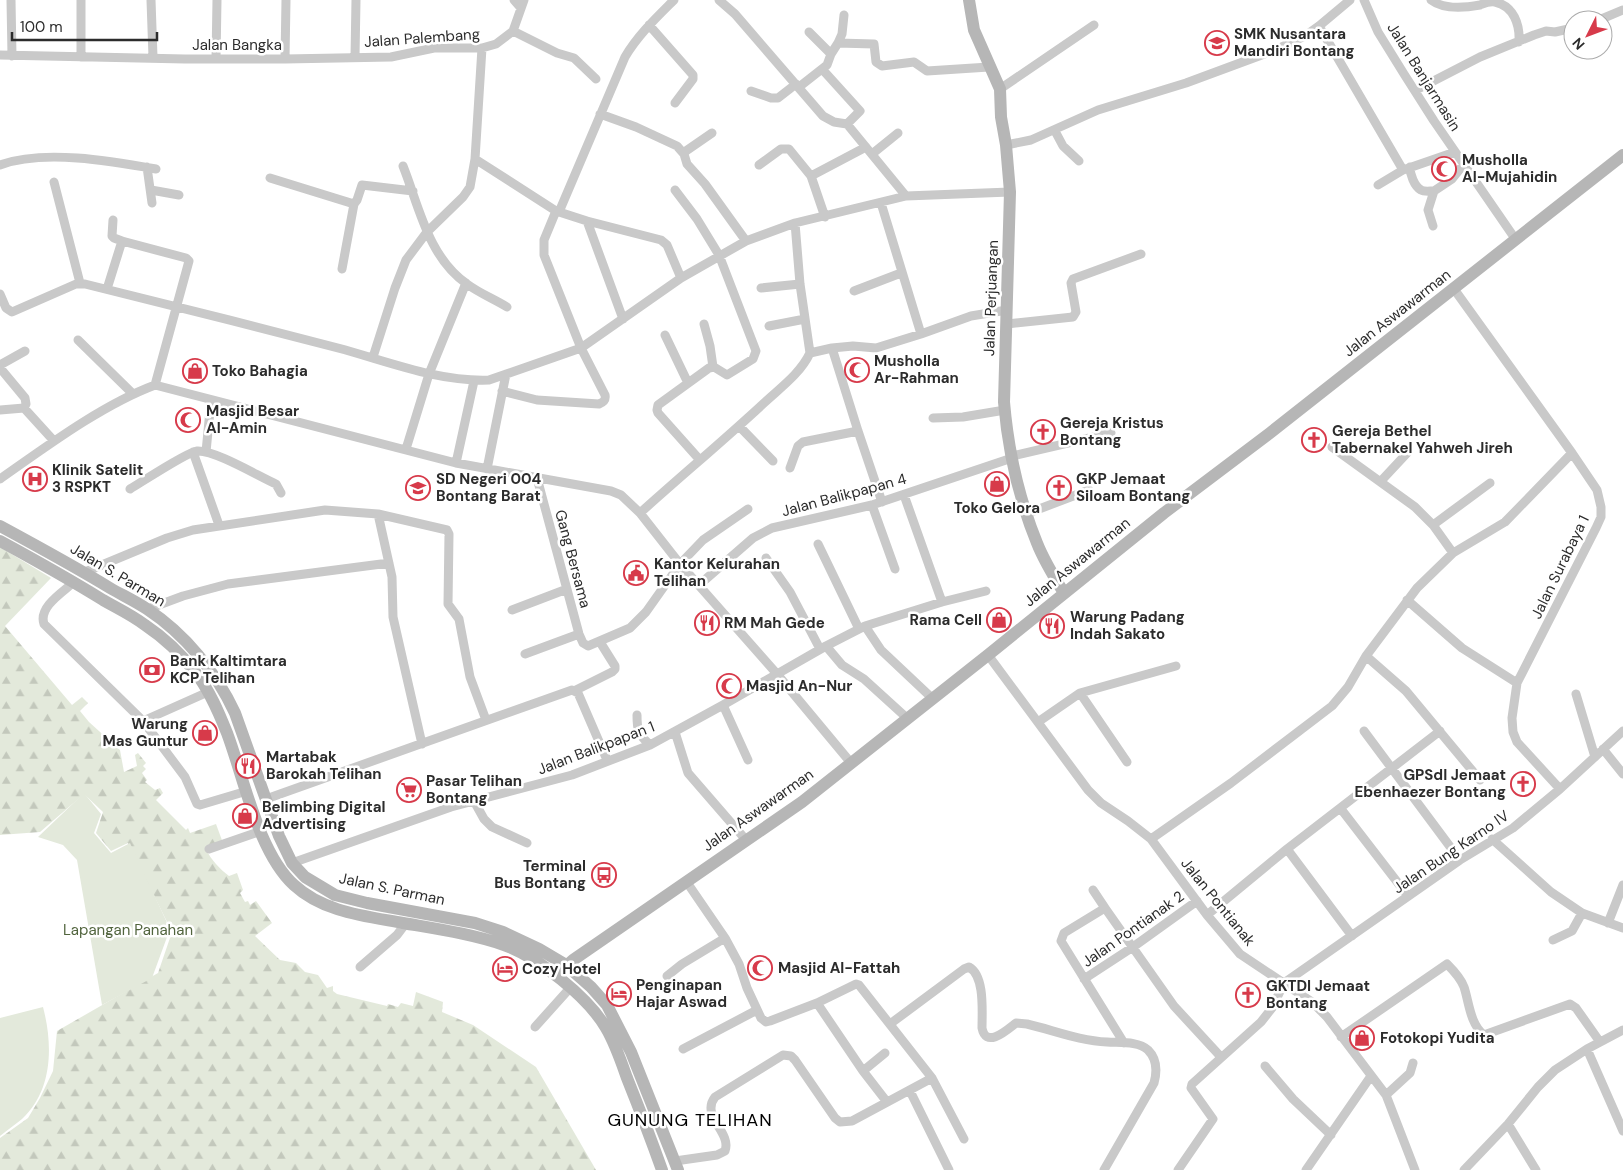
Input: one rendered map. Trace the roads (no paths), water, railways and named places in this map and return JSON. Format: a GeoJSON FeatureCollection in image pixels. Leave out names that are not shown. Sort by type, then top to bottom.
{"type":"FeatureCollection","features":[{"type":"Feature","properties":{"kind":"main road","name":"Jalan Perjuangan"},"geometry":{"type":"LineString","coordinates":[[969,0],[974,30],[1000,89],[1001,117],[1006,145],[1010,192],[1005,410],[1012,457],[1026,514],[1037,544],[1048,568],[1064,593]]}},
{"type":"Feature","properties":{"kind":"main road","name":"Jalan Aswawarman"},"geometry":{"type":"LineString","coordinates":[[556,975],[566,965],[802,802],[934,699],[1164,513],[1270,433],[1623,155]]}},
{"type":"Feature","properties":{"kind":"main road","name":"Jalan S. Parman"},"geometry":{"type":"LineString","coordinates":[[0,526],[148,609],[179,635],[198,655],[226,693],[279,836],[292,862],[305,877],[335,895],[367,903],[475,923],[503,932],[539,949],[566,965],[602,999],[616,1020],[677,1165]]}},
{"type":"Feature","properties":{"kind":"main road","name":"Jalan S. Parman"},"geometry":{"type":"LineString","coordinates":[[0,541],[146,625],[173,648],[196,672],[208,692],[226,731],[267,848],[278,868],[293,885],[313,900],[330,907],[355,914],[467,935],[507,946],[556,975],[570,988],[596,1014],[606,1028],[662,1170]]}},
{"type":"Feature","properties":{"kind":"main road"},"geometry":{"type":"LineString","coordinates":[[256,818],[271,813]]}},
{"type":"Feature","properties":{"kind":"street"},"geometry":{"type":"LineString","coordinates":[[11,0],[12,56]]}},
{"type":"Feature","properties":{"kind":"street"},"geometry":{"type":"LineString","coordinates":[[81,57],[82,0]]}},
{"type":"Feature","properties":{"kind":"street"},"geometry":{"type":"LineString","coordinates":[[151,0],[153,57]]}},
{"type":"Feature","properties":{"kind":"street"},"geometry":{"type":"LineString","coordinates":[[216,59],[218,0]]}},
{"type":"Feature","properties":{"kind":"street"},"geometry":{"type":"LineString","coordinates":[[284,59],[286,0]]}},
{"type":"Feature","properties":{"kind":"street"},"geometry":{"type":"LineString","coordinates":[[355,57],[356,0]]}},
{"type":"Feature","properties":{"kind":"street"},"geometry":{"type":"LineString","coordinates":[[514,0],[523,4],[513,31],[558,53],[574,58],[596,80]]}},
{"type":"Feature","properties":{"kind":"street"},"geometry":{"type":"LineString","coordinates":[[502,391],[537,400],[602,403],[606,398],[581,348],[544,255],[544,240],[554,209],[629,50],[649,25],[674,0]]}},
{"type":"Feature","properties":{"kind":"street"},"geometry":{"type":"LineString","coordinates":[[719,0],[730,8],[827,119],[847,124],[906,196]]}},
{"type":"Feature","properties":{"kind":"street"},"geometry":{"type":"LineString","coordinates":[[1006,145],[1031,140],[1055,131],[1098,110],[1186,83],[1275,50],[1305,36],[1350,0]]}},
{"type":"Feature","properties":{"kind":"street","name":"Jalan Banjarmasin"},"geometry":{"type":"LineString","coordinates":[[1364,0],[1378,32],[1455,152],[1516,240]]}},
{"type":"Feature","properties":{"kind":"street"},"geometry":{"type":"LineString","coordinates":[[1431,0],[1440,5],[1458,8],[1496,2],[1514,16],[1518,23],[1521,41]]}},
{"type":"Feature","properties":{"kind":"street"},"geometry":{"type":"LineString","coordinates":[[751,91],[771,98],[778,98],[822,70],[827,65],[842,34],[844,15]]}},
{"type":"Feature","properties":{"kind":"street"},"geometry":{"type":"LineString","coordinates":[[649,25],[693,75],[693,79],[675,104]]}},
{"type":"Feature","properties":{"kind":"street"},"geometry":{"type":"LineString","coordinates":[[1000,89],[1094,25]]}},
{"type":"Feature","properties":{"kind":"street"},"geometry":{"type":"LineString","coordinates":[[1319,26],[1421,190],[1434,191],[1452,179],[1464,164]]}},
{"type":"Feature","properties":{"kind":"street"},"geometry":{"type":"LineString","coordinates":[[1416,90],[1480,57],[1534,35],[1546,31],[1563,30]]}},
{"type":"Feature","properties":{"kind":"street","name":"Jalan Palembang"},"geometry":{"type":"LineString","coordinates":[[355,57],[400,56],[434,48],[482,48],[496,44],[513,31]]}},
{"type":"Feature","properties":{"kind":"street"},"geometry":{"type":"LineString","coordinates":[[810,32],[831,54]]}},
{"type":"Feature","properties":{"kind":"street"},"geometry":{"type":"LineString","coordinates":[[838,43],[874,44],[876,62],[882,66],[914,62],[927,71],[989,67]]}},
{"type":"Feature","properties":{"kind":"street"},"geometry":{"type":"LineString","coordinates":[[373,358],[400,273],[414,248],[467,192],[472,179],[482,48]]}},
{"type":"Feature","properties":{"kind":"street","name":"Jalan Bangka"},"geometry":{"type":"LineString","coordinates":[[0,56],[216,59],[355,57]]}},
{"type":"Feature","properties":{"kind":"street"},"geometry":{"type":"LineString","coordinates":[[822,70],[860,111],[847,124]]}},
{"type":"Feature","properties":{"kind":"street"},"geometry":{"type":"LineString","coordinates":[[600,114],[636,127],[677,146],[683,153],[687,164],[706,184],[746,241]]}},
{"type":"Feature","properties":{"kind":"street"},"geometry":{"type":"LineString","coordinates":[[1055,131],[1063,146],[1079,162]]}},
{"type":"Feature","properties":{"kind":"street"},"geometry":{"type":"LineString","coordinates":[[683,153],[712,133]]}},
{"type":"Feature","properties":{"kind":"street"},"geometry":{"type":"LineString","coordinates":[[811,176],[869,151],[898,133]]}},
{"type":"Feature","properties":{"kind":"street"},"geometry":{"type":"LineString","coordinates":[[759,165],[781,149],[786,148],[791,151],[811,176],[825,217]]}},
{"type":"Feature","properties":{"kind":"street"},"geometry":{"type":"LineString","coordinates":[[1378,185],[1406,168],[1455,152]]}},
{"type":"Feature","properties":{"kind":"street"},"geometry":{"type":"LineString","coordinates":[[0,164],[20,160],[67,158],[115,162],[151,168],[152,204]]}},
{"type":"Feature","properties":{"kind":"street"},"geometry":{"type":"LineString","coordinates":[[475,159],[554,209],[587,221],[662,240],[667,245],[681,278]]}},
{"type":"Feature","properties":{"kind":"street"},"geometry":{"type":"LineString","coordinates":[[403,166],[439,256],[466,283],[507,307]]}},
{"type":"Feature","properties":{"kind":"street"},"geometry":{"type":"LineString","coordinates":[[270,178],[354,204]]}},
{"type":"Feature","properties":{"kind":"street"},"geometry":{"type":"LineString","coordinates":[[54,182],[80,283]]}},
{"type":"Feature","properties":{"kind":"street"},"geometry":{"type":"LineString","coordinates":[[342,269],[354,204],[361,187],[364,184],[413,191]]}},
{"type":"Feature","properties":{"kind":"street"},"geometry":{"type":"LineString","coordinates":[[151,190],[179,195]]}},
{"type":"Feature","properties":{"kind":"street"},"geometry":{"type":"LineString","coordinates":[[676,190],[720,255],[756,351],[753,359],[727,375],[713,367]]}},
{"type":"Feature","properties":{"kind":"street"},"geometry":{"type":"LineString","coordinates":[[1433,226],[1428,210],[1434,191]]}},
{"type":"Feature","properties":{"kind":"street"},"geometry":{"type":"LineString","coordinates":[[0,294],[4,304],[4,313],[16,311],[80,283],[176,306],[429,374],[474,381],[489,380],[581,348],[681,278],[746,241],[796,223],[906,196],[1010,192]]}},
{"type":"Feature","properties":{"kind":"street"},"geometry":{"type":"LineString","coordinates":[[881,203],[921,334]]}},
{"type":"Feature","properties":{"kind":"street"},"geometry":{"type":"LineString","coordinates":[[113,220],[112,236],[122,241],[188,259],[190,264],[176,306],[155,385]]}},
{"type":"Feature","properties":{"kind":"street"},"geometry":{"type":"LineString","coordinates":[[587,221],[623,319]]}},
{"type":"Feature","properties":{"kind":"street"},"geometry":{"type":"LineString","coordinates":[[640,513],[699,459],[739,426],[797,373],[806,362],[810,353],[800,284],[796,223]]}},
{"type":"Feature","properties":{"kind":"street"},"geometry":{"type":"LineString","coordinates":[[107,289],[122,241]]}},
{"type":"Feature","properties":{"kind":"street"},"geometry":{"type":"LineString","coordinates":[[1006,324],[1073,317],[1076,312],[1071,282],[1073,279],[1141,254]]}},
{"type":"Feature","properties":{"kind":"street"},"geometry":{"type":"LineString","coordinates":[[854,291],[901,273]]}},
{"type":"Feature","properties":{"kind":"street"},"geometry":{"type":"LineString","coordinates":[[406,449],[429,374],[466,283]]}},
{"type":"Feature","properties":{"kind":"street"},"geometry":{"type":"LineString","coordinates":[[761,288],[800,284]]}},
{"type":"Feature","properties":{"kind":"street","name":"Jalan Surabaya 1"},"geometry":{"type":"LineString","coordinates":[[1454,289],[1572,452],[1596,490],[1601,507],[1596,528],[1517,683],[1512,718],[1514,737],[1521,749],[1560,789]]}},
{"type":"Feature","properties":{"kind":"street"},"geometry":{"type":"LineString","coordinates":[[810,353],[853,346],[876,348],[971,316],[1007,310]]}},
{"type":"Feature","properties":{"kind":"street"},"geometry":{"type":"LineString","coordinates":[[769,326],[805,319]]}},
{"type":"Feature","properties":{"kind":"street"},"geometry":{"type":"LineString","coordinates":[[704,324],[713,367]]}},
{"type":"Feature","properties":{"kind":"street"},"geometry":{"type":"LineString","coordinates":[[664,335],[688,382]]}},
{"type":"Feature","properties":{"kind":"street"},"geometry":{"type":"LineString","coordinates":[[78,340],[133,394]]}},
{"type":"Feature","properties":{"kind":"street"},"geometry":{"type":"LineString","coordinates":[[832,348],[858,431],[895,569]]}},
{"type":"Feature","properties":{"kind":"street"},"geometry":{"type":"LineString","coordinates":[[24,408],[26,404],[25,398],[0,367],[25,351]]}},
{"type":"Feature","properties":{"kind":"street"},"geometry":{"type":"LineString","coordinates":[[699,459],[657,410],[659,403],[713,367]]}},
{"type":"Feature","properties":{"kind":"street"},"geometry":{"type":"LineString","coordinates":[[487,469],[506,374]]}},
{"type":"Feature","properties":{"kind":"street"},"geometry":{"type":"LineString","coordinates":[[456,462],[474,381]]}},
{"type":"Feature","properties":{"kind":"street"},"geometry":{"type":"LineString","coordinates":[[0,479],[54,441],[133,394],[155,385],[456,462],[600,488],[621,494],[640,513],[680,564],[777,674],[851,763]]}},
{"type":"Feature","properties":{"kind":"street"},"geometry":{"type":"LineString","coordinates":[[206,452],[211,400]]}},
{"type":"Feature","properties":{"kind":"street"},"geometry":{"type":"LineString","coordinates":[[24,408],[54,441]]}},
{"type":"Feature","properties":{"kind":"street"},"geometry":{"type":"LineString","coordinates":[[0,410],[24,408]]}},
{"type":"Feature","properties":{"kind":"street"},"geometry":{"type":"LineString","coordinates":[[933,418],[963,417],[1005,410]]}},
{"type":"Feature","properties":{"kind":"street"},"geometry":{"type":"LineString","coordinates":[[739,426],[773,461]]}},
{"type":"Feature","properties":{"kind":"street"},"geometry":{"type":"LineString","coordinates":[[790,468],[798,446],[802,442],[858,431]]}},
{"type":"Feature","properties":{"kind":"street","name":"Jalan Balikpapan 4"},"geometry":{"type":"LineString","coordinates":[[698,585],[735,553],[772,528],[877,504],[1012,457],[1111,433]]}},
{"type":"Feature","properties":{"kind":"street"},"geometry":{"type":"LineString","coordinates":[[1332,447],[1416,506],[1433,525],[1453,553]]}},
{"type":"Feature","properties":{"kind":"street"},"geometry":{"type":"LineString","coordinates":[[1381,482],[1409,451]]}},
{"type":"Feature","properties":{"kind":"street"},"geometry":{"type":"LineString","coordinates":[[193,452],[219,526]]}},
{"type":"Feature","properties":{"kind":"street"},"geometry":{"type":"LineString","coordinates":[[130,489],[193,452],[206,452],[276,484],[281,493]]}},
{"type":"Feature","properties":{"kind":"street"},"geometry":{"type":"LineString","coordinates":[[1151,839],[1232,783],[1327,710],[1348,687],[1366,656],[1417,588],[1453,553],[1500,526],[1572,452]]}},
{"type":"Feature","properties":{"kind":"street","name":"Gang Bersama"},"geometry":{"type":"LineString","coordinates":[[537,478],[579,634],[585,646],[600,642]]}},
{"type":"Feature","properties":{"kind":"street"},"geometry":{"type":"LineString","coordinates":[[1433,525],[1490,483]]}},
{"type":"Feature","properties":{"kind":"street"},"geometry":{"type":"LineString","coordinates":[[1026,514],[1089,490]]}},
{"type":"Feature","properties":{"kind":"street"},"geometry":{"type":"LineString","coordinates":[[904,495],[942,602]]}},
{"type":"Feature","properties":{"kind":"street"},"geometry":{"type":"LineString","coordinates":[[266,799],[568,690],[576,690],[612,672],[615,666],[600,642],[630,628],[638,621],[680,564],[708,535],[748,509]]}},
{"type":"Feature","properties":{"kind":"street"},"geometry":{"type":"LineString","coordinates":[[85,572],[167,538],[193,530],[325,510],[378,514],[446,530],[448,532],[450,608],[459,619],[470,677],[486,720]]}},
{"type":"Feature","properties":{"kind":"street"},"geometry":{"type":"LineString","coordinates":[[378,514],[392,577],[393,617],[422,744]]}},
{"type":"Feature","properties":{"kind":"street"},"geometry":{"type":"LineString","coordinates":[[818,544],[862,628],[881,650],[934,699]]}},
{"type":"Feature","properties":{"kind":"street"},"geometry":{"type":"LineString","coordinates":[[766,558],[787,588],[823,648],[842,665],[864,679],[908,719]]}},
{"type":"Feature","properties":{"kind":"street"},"geometry":{"type":"LineString","coordinates":[[148,609],[183,596],[228,584],[389,563]]}},
{"type":"Feature","properties":{"kind":"street"},"geometry":{"type":"LineString","coordinates":[[74,582],[45,610],[42,618],[44,624],[143,721],[185,778],[198,805],[247,790]]}},
{"type":"Feature","properties":{"kind":"street"},"geometry":{"type":"LineString","coordinates":[[512,610],[567,589]]}},
{"type":"Feature","properties":{"kind":"street","name":"Jalan Balikpapan 1"},"geometry":{"type":"LineString","coordinates":[[292,862],[451,807],[572,775],[650,745],[862,628],[942,602],[986,591]]}},
{"type":"Feature","properties":{"kind":"street"},"geometry":{"type":"LineString","coordinates":[[1407,600],[1462,648],[1517,683]]}},
{"type":"Feature","properties":{"kind":"street"},"geometry":{"type":"LineString","coordinates":[[525,654],[579,634]]}},
{"type":"Feature","properties":{"kind":"street","name":"Jalan Pontianak"},"geometry":{"type":"LineString","coordinates":[[988,655],[1088,790],[1108,808],[1151,839],[1196,901],[1240,954],[1312,1002],[1327,1016],[1386,1096],[1415,1170]]}},
{"type":"Feature","properties":{"kind":"street"},"geometry":{"type":"LineString","coordinates":[[1366,656],[1406,691],[1480,780]]}},
{"type":"Feature","properties":{"kind":"street"},"geometry":{"type":"LineString","coordinates":[[1038,722],[1080,693],[1176,666]]}},
{"type":"Feature","properties":{"kind":"street"},"geometry":{"type":"LineString","coordinates":[[576,690],[607,760]]}},
{"type":"Feature","properties":{"kind":"street"},"geometry":{"type":"LineString","coordinates":[[143,721],[208,692]]}},
{"type":"Feature","properties":{"kind":"street"},"geometry":{"type":"LineString","coordinates":[[1080,693],[1127,762]]}},
{"type":"Feature","properties":{"kind":"street"},"geometry":{"type":"LineString","coordinates":[[1576,694],[1595,757]]}},
{"type":"Feature","properties":{"kind":"street"},"geometry":{"type":"LineString","coordinates":[[723,705],[748,760]]}},
{"type":"Feature","properties":{"kind":"street"},"geometry":{"type":"LineString","coordinates":[[637,715],[637,729],[641,737],[650,745]]}},
{"type":"Feature","properties":{"kind":"street","name":"Jalan Bung Karno IV"},"geometry":{"type":"LineString","coordinates":[[1284,983],[1460,860],[1512,828],[1560,789],[1623,730]]}},
{"type":"Feature","properties":{"kind":"street"},"geometry":{"type":"LineString","coordinates":[[1364,731],[1460,860]]}},
{"type":"Feature","properties":{"kind":"street"},"geometry":{"type":"LineString","coordinates":[[1207,915],[1287,849],[1440,731]]}},
{"type":"Feature","properties":{"kind":"street"},"geometry":{"type":"LineString","coordinates":[[675,732],[688,773],[746,840]]}},
{"type":"Feature","properties":{"kind":"street"},"geometry":{"type":"LineString","coordinates":[[1603,749],[1623,774]]}},
{"type":"Feature","properties":{"kind":"street"},"geometry":{"type":"LineString","coordinates":[[474,801],[484,819],[492,827],[527,843]]}},
{"type":"Feature","properties":{"kind":"street"},"geometry":{"type":"LineString","coordinates":[[1341,809],[1408,896]]}},
{"type":"Feature","properties":{"kind":"street"},"geometry":{"type":"LineString","coordinates":[[209,849],[261,831]]}},
{"type":"Feature","properties":{"kind":"street"},"geometry":{"type":"LineString","coordinates":[[1492,839],[1551,892],[1582,912],[1623,928]]}},
{"type":"Feature","properties":{"kind":"street"},"geometry":{"type":"LineString","coordinates":[[1287,849],[1352,936]]}},
{"type":"Feature","properties":{"kind":"street"},"geometry":{"type":"LineString","coordinates":[[686,881],[725,938],[739,964],[747,988],[761,1018],[766,1022],[770,1021],[817,1003],[856,984],[859,985],[890,1024],[928,1080],[964,1139]]}},
{"type":"Feature","properties":{"kind":"street"},"geometry":{"type":"LineString","coordinates":[[1608,923],[1623,885]]}},
{"type":"Feature","properties":{"kind":"street"},"geometry":{"type":"LineString","coordinates":[[1093,890],[1174,1006],[1221,1057]]}},
{"type":"Feature","properties":{"kind":"street","name":"Jalan Pontianak 2"},"geometry":{"type":"LineString","coordinates":[[1084,979],[1133,947],[1196,901]]}},
{"type":"Feature","properties":{"kind":"street"},"geometry":{"type":"LineString","coordinates":[[1105,908],[1064,933],[1061,941],[1124,1042]]}},
{"type":"Feature","properties":{"kind":"street"},"geometry":{"type":"LineString","coordinates":[[1554,940],[1572,931],[1582,912]]}},
{"type":"Feature","properties":{"kind":"street"},"geometry":{"type":"LineString","coordinates":[[360,967],[397,935],[406,923]]}},
{"type":"Feature","properties":{"kind":"street"},"geometry":{"type":"LineString","coordinates":[[667,976],[682,964],[725,938]]}},
{"type":"Feature","properties":{"kind":"street"},"geometry":{"type":"LineString","coordinates":[[1341,1037],[1447,964],[1462,984],[1469,1011],[1480,1032],[1484,1035],[1570,1004],[1576,1008],[1600,1042]]}},
{"type":"Feature","properties":{"kind":"street"},"geometry":{"type":"LineString","coordinates":[[890,1024],[964,969],[970,967],[975,970],[980,983],[983,1033],[987,1037],[997,1037],[1016,1023],[1096,1041],[1124,1042],[1141,1046],[1148,1050],[1153,1056],[1156,1074],[1154,1083],[1104,1170]]}},
{"type":"Feature","properties":{"kind":"street"},"geometry":{"type":"LineString","coordinates":[[1178,1170],[1213,1119],[1190,1086],[1266,1015],[1272,1008],[1284,983]]}},
{"type":"Feature","properties":{"kind":"street"},"geometry":{"type":"LineString","coordinates":[[534,1027],[570,988]]}},
{"type":"Feature","properties":{"kind":"street"},"geometry":{"type":"LineString","coordinates":[[817,1003],[862,1071],[887,1102]]}},
{"type":"Feature","properties":{"kind":"street"},"geometry":{"type":"LineString","coordinates":[[683,1048],[758,1010]]}},
{"type":"Feature","properties":{"kind":"street"},"geometry":{"type":"LineString","coordinates":[[1464,1170],[1508,1124],[1548,1076],[1562,1064],[1623,1030]]}},
{"type":"Feature","properties":{"kind":"street"},"geometry":{"type":"LineString","coordinates":[[1587,1049],[1623,1131]]}},
{"type":"Feature","properties":{"kind":"street"},"geometry":{"type":"LineString","coordinates":[[862,1071],[885,1053]]}},
{"type":"Feature","properties":{"kind":"street"},"geometry":{"type":"LineString","coordinates":[[677,1165],[717,1155],[725,1151],[726,1142],[710,1108],[712,1101],[715,1097],[783,1055],[791,1056],[795,1060],[840,1122],[852,1121],[928,1080]]}},
{"type":"Feature","properties":{"kind":"street"},"geometry":{"type":"LineString","coordinates":[[1386,1096],[1410,1072],[1413,1063]]}},
{"type":"Feature","properties":{"kind":"street"},"geometry":{"type":"LineString","coordinates":[[1264,1066],[1293,1099],[1331,1135]]}},
{"type":"Feature","properties":{"kind":"street"},"geometry":{"type":"LineString","coordinates":[[1306,1170],[1371,1076]]}},
{"type":"Feature","properties":{"kind":"street"},"geometry":{"type":"LineString","coordinates":[[910,1091],[949,1170]]}},
{"type":"Feature","properties":{"kind":"street"},"geometry":{"type":"LineString","coordinates":[[1508,1124],[1536,1170]]}},
{"type":"Feature","properties":{"kind":"place","name":"SMK Nusantara Mandiri Bontang"},"geometry":{"type":"Point","coordinates":[1217,43]}},
{"type":"Feature","properties":{"kind":"place","name":"Musholla Al-Mujahidin"},"geometry":{"type":"Point","coordinates":[1444,169]}},
{"type":"Feature","properties":{"kind":"place","name":"Musholla Ar-Rahman"},"geometry":{"type":"Point","coordinates":[857,370]}},
{"type":"Feature","properties":{"kind":"place","name":"Toko Bahagia"},"geometry":{"type":"Point","coordinates":[195,371]}},
{"type":"Feature","properties":{"kind":"place","name":"Masjid Besar Al-Amin"},"geometry":{"type":"Point","coordinates":[188,420]}},
{"type":"Feature","properties":{"kind":"place","name":"Gereja Kristus Bontang"},"geometry":{"type":"Point","coordinates":[1043,432]}},
{"type":"Feature","properties":{"kind":"place","name":"Gereja Bethel Tabernakel Yahweh Jireh"},"geometry":{"type":"Point","coordinates":[1314,440]}},
{"type":"Feature","properties":{"kind":"place","name":"Klinik Satelit 3 RSPKT"},"geometry":{"type":"Point","coordinates":[35,479]}},
{"type":"Feature","properties":{"kind":"place","name":"Toko Gelora"},"geometry":{"type":"Point","coordinates":[997,484]}},
{"type":"Feature","properties":{"kind":"place","name":"SD Negeri 004 Bontang Barat"},"geometry":{"type":"Point","coordinates":[418,488]}},
{"type":"Feature","properties":{"kind":"place","name":"GKP Jemaat Siloam Bontang"},"geometry":{"type":"Point","coordinates":[1059,488]}},
{"type":"Feature","properties":{"kind":"place","name":"Kantor Kelurahan Telihan"},"geometry":{"type":"Point","coordinates":[636,573]}},
{"type":"Feature","properties":{"kind":"place","name":"Rama Cell"},"geometry":{"type":"Point","coordinates":[999,620]}},
{"type":"Feature","properties":{"kind":"place","name":"RM Mah Gede"},"geometry":{"type":"Point","coordinates":[707,623]}},
{"type":"Feature","properties":{"kind":"place","name":"Warung Padang Indah Sakato"},"geometry":{"type":"Point","coordinates":[1052,626]}},
{"type":"Feature","properties":{"kind":"place","name":"Bank Kaltimtara KCP Telihan"},"geometry":{"type":"Point","coordinates":[152,670]}},
{"type":"Feature","properties":{"kind":"place","name":"Masjid An-Nur"},"geometry":{"type":"Point","coordinates":[729,686]}},
{"type":"Feature","properties":{"kind":"place","name":"Warung Mas Guntur"},"geometry":{"type":"Point","coordinates":[205,733]}},
{"type":"Feature","properties":{"kind":"place","name":"Martabak Barokah Telihan"},"geometry":{"type":"Point","coordinates":[248,766]}},
{"type":"Feature","properties":{"kind":"place","name":"GPSdI Jemaat Ebenhaezer Bontang"},"geometry":{"type":"Point","coordinates":[1523,784]}},
{"type":"Feature","properties":{"kind":"place","name":"Pasar Telihan Bontang"},"geometry":{"type":"Point","coordinates":[409,790]}},
{"type":"Feature","properties":{"kind":"place","name":"Belimbing Digital Advertising"},"geometry":{"type":"Point","coordinates":[245,816]}},
{"type":"Feature","properties":{"kind":"place","name":"Terminal Bus Bontang"},"geometry":{"type":"Point","coordinates":[604,875]}},
{"type":"Feature","properties":{"kind":"place","name":"Masjid Al-Fattah"},"geometry":{"type":"Point","coordinates":[760,968]}},
{"type":"Feature","properties":{"kind":"place","name":"Cozy Hotel"},"geometry":{"type":"Point","coordinates":[505,969]}},
{"type":"Feature","properties":{"kind":"place","name":"Penginapan Hajar Aswad"},"geometry":{"type":"Point","coordinates":[619,994]}},
{"type":"Feature","properties":{"kind":"place","name":"GKTDI Jemaat Bontang"},"geometry":{"type":"Point","coordinates":[1248,995]}},
{"type":"Feature","properties":{"kind":"place","name":"Fotokopi Yudita"},"geometry":{"type":"Point","coordinates":[1362,1038]}},
{"type":"Feature","properties":{"kind":"district","name":"GUNUNG TELIHAN"},"geometry":{"type":"Point","coordinates":[690,1120]}},
{"type":"Feature","properties":{"kind":"park label","name":"Lapangan Panahan"},"geometry":{"type":"Point","coordinates":[128,930]}}]}
